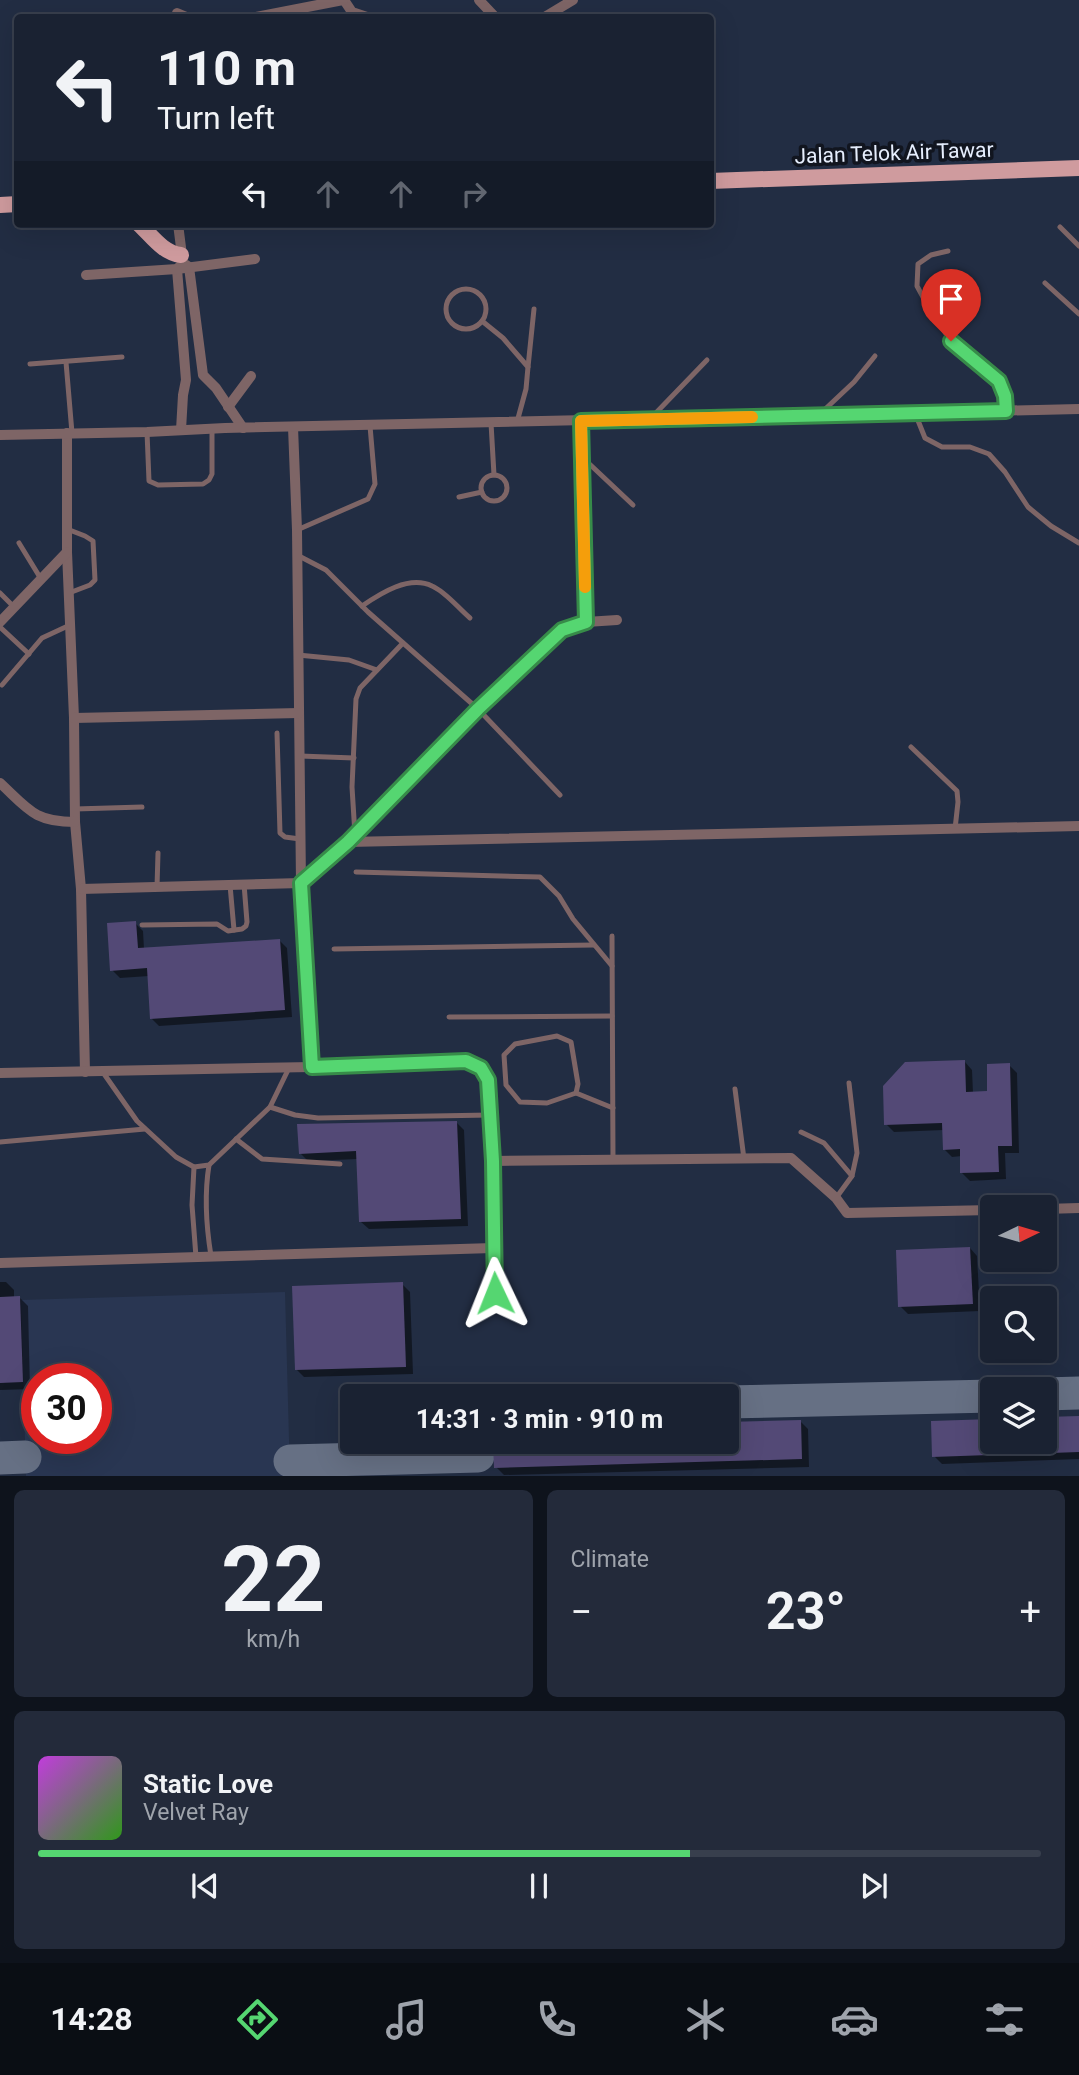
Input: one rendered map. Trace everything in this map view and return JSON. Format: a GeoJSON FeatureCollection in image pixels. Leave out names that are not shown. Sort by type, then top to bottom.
{"type":"FeatureCollection","features":[{"type":"Feature","properties":{"kind":"main road","name":"Jalan Telok Air Tawar"},"geometry":{"type":"LineString","coordinates":[[714,181],[1079,168]]}},
{"type":"Feature","properties":{"kind":"main road"},"geometry":{"type":"LineString","coordinates":[[143,228],[183,264]]}},
{"type":"Feature","properties":{"kind":"street"},"geometry":{"type":"LineString","coordinates":[[271,14],[343,0],[352,12],[358,14]]}},
{"type":"Feature","properties":{"kind":"street"},"geometry":{"type":"LineString","coordinates":[[479,0],[492,14]]}},
{"type":"Feature","properties":{"kind":"street"},"geometry":{"type":"LineString","coordinates":[[550,14],[573,0]]}},
{"type":"Feature","properties":{"kind":"street"},"geometry":{"type":"LineString","coordinates":[[178,228],[203,375],[216,388],[243,428]]}},
{"type":"Feature","properties":{"kind":"street"},"geometry":{"type":"LineString","coordinates":[[86,275],[255,259]]}},
{"type":"Feature","properties":{"kind":"street"},"geometry":{"type":"LineString","coordinates":[[181,430],[186,380],[183,264]]}},
{"type":"Feature","properties":{"kind":"street"},"geometry":{"type":"LineString","coordinates":[[186,380],[195,375],[203,375]]}},
{"type":"Feature","properties":{"kind":"street"},"geometry":{"type":"LineString","coordinates":[[228,407],[251,376]]}},
{"type":"Feature","properties":{"kind":"street"},"geometry":{"type":"LineString","coordinates":[[0,435],[1079,409]]}},
{"type":"Feature","properties":{"kind":"street"},"geometry":{"type":"LineString","coordinates":[[293,427],[297,530],[301,883],[312,1067]]}},
{"type":"Feature","properties":{"kind":"street"},"geometry":{"type":"LineString","coordinates":[[70,433],[67,552],[75,822],[81,889],[85,1072]]}},
{"type":"Feature","properties":{"kind":"street"},"geometry":{"type":"LineString","coordinates":[[0,622],[67,552]]}},
{"type":"Feature","properties":{"kind":"street"},"geometry":{"type":"LineString","coordinates":[[81,889],[301,883],[352,839],[478,709],[562,630],[586,622],[617,620]]}},
{"type":"Feature","properties":{"kind":"street"},"geometry":{"type":"LineString","coordinates":[[74,718],[299,713]]}},
{"type":"Feature","properties":{"kind":"street"},"geometry":{"type":"LineString","coordinates":[[0,783],[38,817],[59,822],[75,822]]}},
{"type":"Feature","properties":{"kind":"street"},"geometry":{"type":"LineString","coordinates":[[352,839],[1079,826]]}},
{"type":"Feature","properties":{"kind":"street"},"geometry":{"type":"LineString","coordinates":[[0,1073],[466,1061],[481,1068],[488,1080],[493,1161],[495,1293]]}},
{"type":"Feature","properties":{"kind":"street"},"geometry":{"type":"LineString","coordinates":[[493,1161],[791,1158],[836,1198],[847,1213],[980,1210]]}},
{"type":"Feature","properties":{"kind":"street"},"geometry":{"type":"LineString","coordinates":[[1057,1209],[1079,1208]]}},
{"type":"Feature","properties":{"kind":"street"},"geometry":{"type":"LineString","coordinates":[[0,1263],[493,1248]]}},
{"type":"Feature","properties":{"kind":"lane"},"geometry":{"type":"LineString","coordinates":[[1060,227],[1079,246]]}},
{"type":"Feature","properties":{"kind":"lane"},"geometry":{"type":"LineString","coordinates":[[948,251],[931,255],[918,264],[917,286],[951,341],[999,381],[1005,396],[1006,411]]}},
{"type":"Feature","properties":{"kind":"lane"},"geometry":{"type":"LineString","coordinates":[[1045,283],[1079,314]]}},
{"type":"Feature","properties":{"kind":"lane"},"geometry":{"type":"LineString","coordinates":[[465,288],[476,291],[484,299],[486,310],[482,321],[473,328],[461,329],[451,323],[446,312],[447,301],[454,292],[465,288]]}},
{"type":"Feature","properties":{"kind":"lane"},"geometry":{"type":"LineString","coordinates":[[517,422],[526,389],[534,309]]}},
{"type":"Feature","properties":{"kind":"lane"},"geometry":{"type":"LineString","coordinates":[[482,321],[503,338],[528,367]]}},
{"type":"Feature","properties":{"kind":"lane"},"geometry":{"type":"LineString","coordinates":[[818,415],[854,382],[875,356]]}},
{"type":"Feature","properties":{"kind":"lane"},"geometry":{"type":"LineString","coordinates":[[30,364],[122,357]]}},
{"type":"Feature","properties":{"kind":"lane"},"geometry":{"type":"LineString","coordinates":[[650,419],[707,360]]}},
{"type":"Feature","properties":{"kind":"lane"},"geometry":{"type":"LineString","coordinates":[[66,362],[70,433]]}},
{"type":"Feature","properties":{"kind":"lane"},"geometry":{"type":"LineString","coordinates":[[915,413],[925,438],[943,447],[970,447],[989,454],[1028,507],[1051,526],[1079,543]]}},
{"type":"Feature","properties":{"kind":"lane"},"geometry":{"type":"LineString","coordinates":[[581,421],[586,622]]}},
{"type":"Feature","properties":{"kind":"lane"},"geometry":{"type":"LineString","coordinates":[[491,423],[494,474]]}},
{"type":"Feature","properties":{"kind":"lane"},"geometry":{"type":"LineString","coordinates":[[297,530],[368,499],[375,484],[370,426]]}},
{"type":"Feature","properties":{"kind":"lane"},"geometry":{"type":"LineString","coordinates":[[147,432],[149,481],[158,485],[203,484],[209,481],[212,474],[212,429]]}},
{"type":"Feature","properties":{"kind":"lane"},"geometry":{"type":"LineString","coordinates":[[582,457],[633,505]]}},
{"type":"Feature","properties":{"kind":"lane"},"geometry":{"type":"LineString","coordinates":[[494,474],[506,483],[507,491],[502,498],[495,501],[487,499],[482,492],[483,480],[494,474]]}},
{"type":"Feature","properties":{"kind":"lane"},"geometry":{"type":"LineString","coordinates":[[459,497],[482,492]]}},
{"type":"Feature","properties":{"kind":"lane"},"geometry":{"type":"LineString","coordinates":[[67,529],[93,541],[95,580],[90,585],[69,593]]}},
{"type":"Feature","properties":{"kind":"lane"},"geometry":{"type":"LineString","coordinates":[[19,543],[41,579]]}},
{"type":"Feature","properties":{"kind":"lane"},"geometry":{"type":"LineString","coordinates":[[297,555],[326,570],[362,606],[478,709],[560,795]]}},
{"type":"Feature","properties":{"kind":"lane"},"geometry":{"type":"LineString","coordinates":[[362,606],[383,591],[418,581],[434,587],[470,618]]}},
{"type":"Feature","properties":{"kind":"lane"},"geometry":{"type":"LineString","coordinates":[[0,593],[14,607]]}},
{"type":"Feature","properties":{"kind":"lane"},"geometry":{"type":"LineString","coordinates":[[2,685],[42,638],[70,625]]}},
{"type":"Feature","properties":{"kind":"lane"},"geometry":{"type":"LineString","coordinates":[[0,628],[29,654]]}},
{"type":"Feature","properties":{"kind":"lane"},"geometry":{"type":"LineString","coordinates":[[352,839],[356,699],[360,688],[403,643]]}},
{"type":"Feature","properties":{"kind":"lane"},"geometry":{"type":"LineString","coordinates":[[299,655],[349,660],[377,670]]}},
{"type":"Feature","properties":{"kind":"lane"},"geometry":{"type":"LineString","coordinates":[[276,733],[280,833],[285,837],[300,839]]}},
{"type":"Feature","properties":{"kind":"lane"},"geometry":{"type":"LineString","coordinates":[[911,747],[957,791],[955,828]]}},
{"type":"Feature","properties":{"kind":"lane"},"geometry":{"type":"LineString","coordinates":[[300,756],[354,758]]}},
{"type":"Feature","properties":{"kind":"lane"},"geometry":{"type":"LineString","coordinates":[[75,809],[142,807]]}},
{"type":"Feature","properties":{"kind":"lane"},"geometry":{"type":"LineString","coordinates":[[157,887],[158,853]]}},
{"type":"Feature","properties":{"kind":"lane"},"geometry":{"type":"LineString","coordinates":[[356,872],[540,877],[559,896],[573,919],[612,967]]}},
{"type":"Feature","properties":{"kind":"lane"},"geometry":{"type":"LineString","coordinates":[[142,925],[217,924],[228,930],[246,926],[244,884]]}},
{"type":"Feature","properties":{"kind":"lane"},"geometry":{"type":"LineString","coordinates":[[230,885],[234,930]]}},
{"type":"Feature","properties":{"kind":"lane"},"geometry":{"type":"LineString","coordinates":[[612,936],[613,1160]]}},
{"type":"Feature","properties":{"kind":"lane"},"geometry":{"type":"LineString","coordinates":[[334,949],[594,945]]}},
{"type":"Feature","properties":{"kind":"lane"},"geometry":{"type":"LineString","coordinates":[[449,1017],[612,1016]]}},
{"type":"Feature","properties":{"kind":"lane"},"geometry":{"type":"LineString","coordinates":[[576,1093],[578,1084],[570,1042],[557,1036],[514,1044],[504,1055],[506,1085],[520,1102],[547,1103],[576,1093],[613,1108]]}},
{"type":"Feature","properties":{"kind":"lane"},"geometry":{"type":"LineString","coordinates":[[102,1071],[145,1129],[176,1157],[194,1167],[209,1165],[270,1107],[289,1067]]}},
{"type":"Feature","properties":{"kind":"lane"},"geometry":{"type":"LineString","coordinates":[[836,1198],[852,1176],[857,1153],[849,1083]]}},
{"type":"Feature","properties":{"kind":"lane"},"geometry":{"type":"LineString","coordinates":[[735,1089],[744,1159]]}},
{"type":"Feature","properties":{"kind":"lane"},"geometry":{"type":"LineString","coordinates":[[270,1107],[295,1115],[318,1118],[490,1115]]}},
{"type":"Feature","properties":{"kind":"lane"},"geometry":{"type":"LineString","coordinates":[[0,1142],[145,1129]]}},
{"type":"Feature","properties":{"kind":"lane"},"geometry":{"type":"LineString","coordinates":[[801,1132],[824,1143],[852,1176]]}},
{"type":"Feature","properties":{"kind":"lane"},"geometry":{"type":"LineString","coordinates":[[236,1139],[262,1160],[340,1164]]}},
{"type":"Feature","properties":{"kind":"lane"},"geometry":{"type":"LineString","coordinates":[[209,1165],[205,1189],[206,1230],[211,1256]]}},
{"type":"Feature","properties":{"kind":"lane"},"geometry":{"type":"LineString","coordinates":[[194,1167],[192,1205],[196,1257]]}},
{"type":"Feature","properties":{"kind":"shaded area"},"geometry":{"type":"Polygon","coordinates":[[[285,1292],[290,1476],[26,1476],[25,1454],[112,1454],[112,1363],[23,1363],[21,1300],[285,1292]]]}},
{"type":"Feature","properties":{"kind":"building"},"geometry":{"type":"Polygon","coordinates":[[[136,921],[138,948],[280,939],[285,1010],[150,1019],[147,968],[110,971],[107,923],[136,921]]]}},
{"type":"Feature","properties":{"kind":"building"},"geometry":{"type":"Polygon","coordinates":[[[965,1060],[966,1092],[987,1091],[987,1064],[1010,1063],[1012,1146],[998,1146],[999,1172],[960,1173],[960,1149],[943,1150],[942,1123],[884,1125],[883,1086],[905,1062],[965,1060]]]}},
{"type":"Feature","properties":{"kind":"building"},"geometry":{"type":"Polygon","coordinates":[[[457,1121],[461,1219],[359,1222],[356,1151],[299,1154],[297,1124],[457,1121]]]}},
{"type":"Feature","properties":{"kind":"building"},"geometry":{"type":"Polygon","coordinates":[[[970,1247],[973,1304],[898,1307],[896,1250],[970,1247]]]}},
{"type":"Feature","properties":{"kind":"building"},"geometry":{"type":"Polygon","coordinates":[[[403,1282],[406,1367],[295,1370],[292,1286],[403,1282]]]}},
{"type":"Feature","properties":{"kind":"building"},"geometry":{"type":"Polygon","coordinates":[[[20,1296],[21,1382],[0,1383],[0,1297],[20,1296]]]}},
{"type":"Feature","properties":{"kind":"building"},"geometry":{"type":"Polygon","coordinates":[[[1079,1416],[1079,1452],[1057,1453],[1057,1417],[1079,1416]]]}},
{"type":"Feature","properties":{"kind":"building"},"geometry":{"type":"Polygon","coordinates":[[[980,1419],[980,1454],[1020,1454],[932,1457],[931,1421],[980,1419]]]}},
{"type":"Feature","properties":{"kind":"building"},"geometry":{"type":"Polygon","coordinates":[[[801,1420],[802,1459],[494,1468],[493,1454],[739,1454],[739,1422],[801,1420]]]}},
{"type":"Feature","properties":{"kind":"taxiway"},"geometry":{"type":"LineString","coordinates":[[1057,1394],[1079,1393]]}},
{"type":"Feature","properties":{"kind":"taxiway"},"geometry":{"type":"LineString","coordinates":[[739,1402],[980,1396]]}},
{"type":"Feature","properties":{"kind":"taxiway"},"geometry":{"type":"LineString","coordinates":[[290,1461],[478,1456]]}},
{"type":"Feature","properties":{"kind":"taxiway"},"geometry":{"type":"LineString","coordinates":[[0,1458],[25,1457]]}},
{"type":"Feature","properties":{"kind":"slow traffic"},"geometry":{"type":"LineString","coordinates":[[585,587],[581,421],[752,417]]}},
{"type":"Feature","properties":{"kind":"route"},"geometry":{"type":"LineString","coordinates":[[495,1293],[493,1161],[488,1080],[481,1068],[466,1061],[312,1067],[301,883],[348,842],[478,709],[562,630],[586,622],[581,421],[1006,411],[1005,396],[999,381],[951,341]]}}]}
